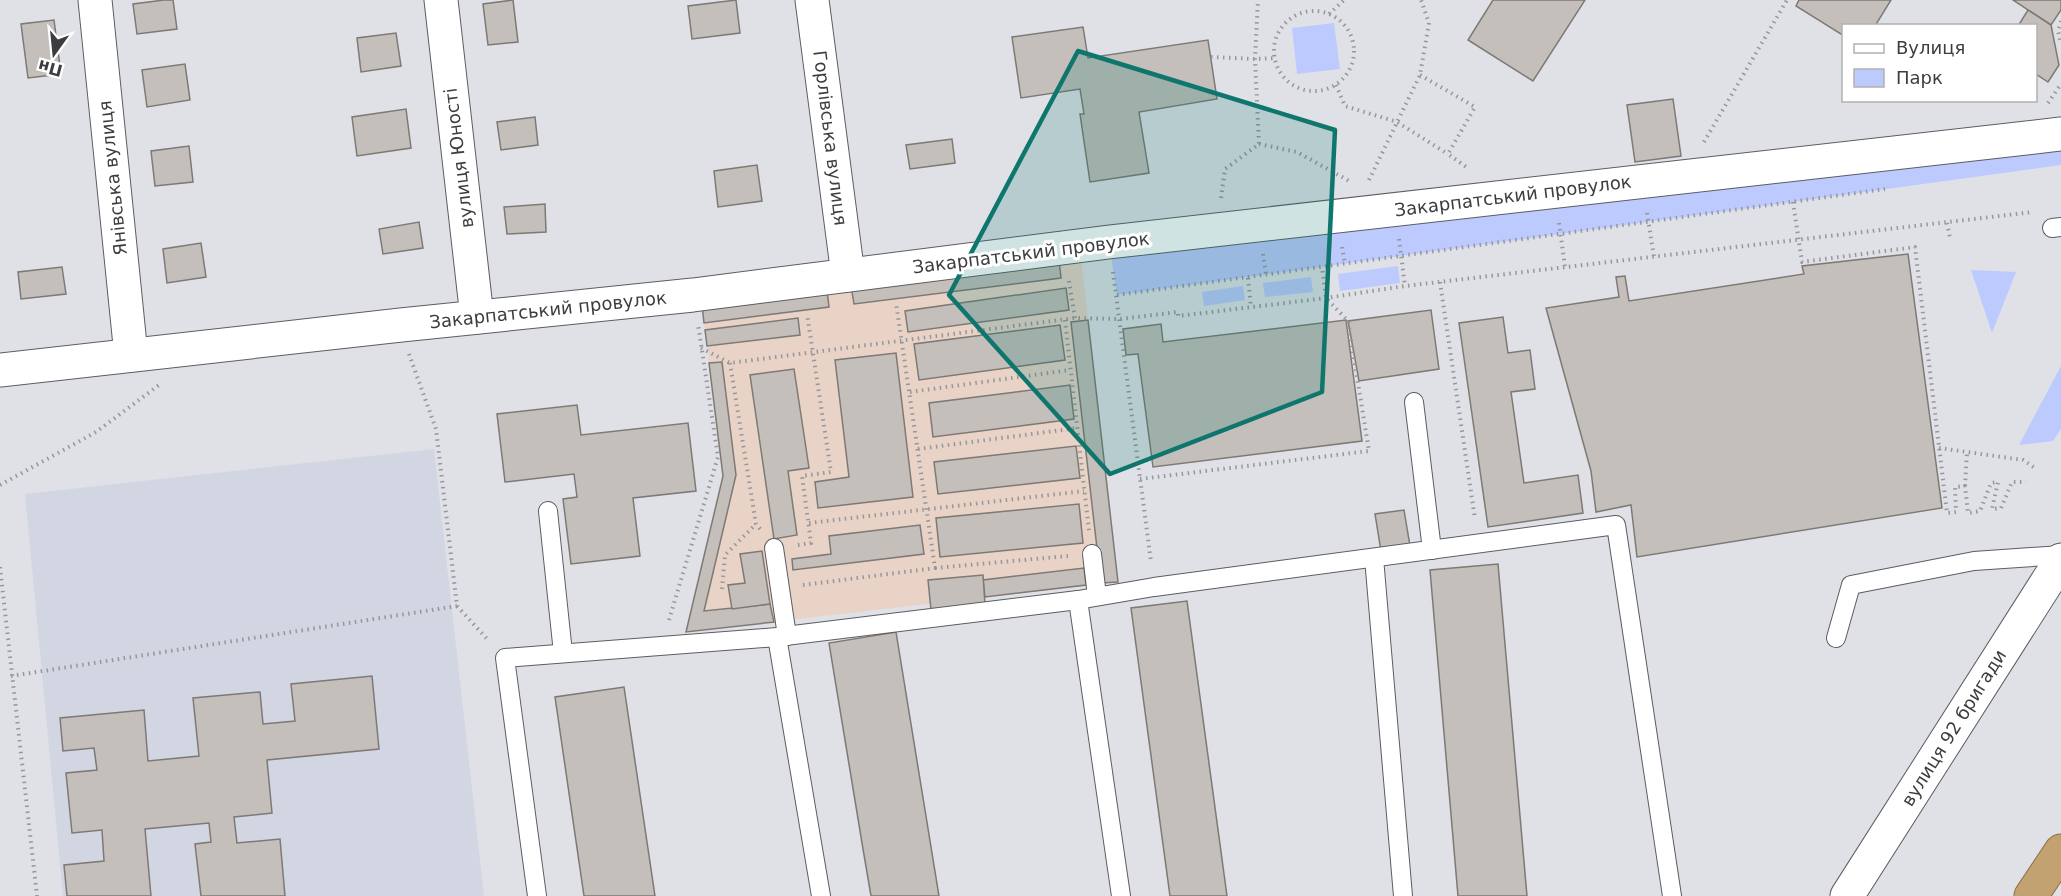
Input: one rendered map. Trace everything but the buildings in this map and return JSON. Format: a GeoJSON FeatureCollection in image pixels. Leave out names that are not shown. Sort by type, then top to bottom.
{"type":"FeatureCollection","features":[{"type":"Feature","properties":{"kind":"highway"},"geometry":{"type":"LineString","coordinates":[[2031,896],[2061,851]]}},
{"type":"Feature","properties":{"kind":"street","name":"Янівська вулиця"},"geometry":{"type":"LineString","coordinates":[[95,0],[131,355]]}},
{"type":"Feature","properties":{"kind":"street","name":"вулиця Юності"},"geometry":{"type":"LineString","coordinates":[[441,0],[477,316]]}},
{"type":"Feature","properties":{"kind":"street","name":"Горлівська вулиця"},"geometry":{"type":"LineString","coordinates":[[813,0],[848,275]]}},
{"type":"Feature","properties":{"kind":"street","name":"Закарпатський провулок"},"geometry":{"type":"LineString","coordinates":[[0,370],[477,316],[693,295],[1216,230],[1358,202],[1395,211],[2061,134]]}},
{"type":"Feature","properties":{"kind":"street","name":"вулиця 92 бригади"},"geometry":{"type":"LineString","coordinates":[[1847,896],[2061,560]]}},
{"type":"Feature","properties":{"kind":"lane"},"geometry":{"type":"LineString","coordinates":[[1414,402],[1432,550]]}},
{"type":"Feature","properties":{"kind":"lane"},"geometry":{"type":"LineString","coordinates":[[548,511],[563,653]]}},
{"type":"Feature","properties":{"kind":"lane"},"geometry":{"type":"LineString","coordinates":[[537,896],[505,658],[782,636],[1078,600],[1154,587],[1616,525],[1672,896]]}},
{"type":"Feature","properties":{"kind":"lane"},"geometry":{"type":"LineString","coordinates":[[774,548],[782,636],[821,896]]}},
{"type":"Feature","properties":{"kind":"lane"},"geometry":{"type":"LineString","coordinates":[[1092,554],[1097,596]]}},
{"type":"Feature","properties":{"kind":"lane"},"geometry":{"type":"LineString","coordinates":[[1836,638],[1851,585],[1974,561],[2061,555]]}},
{"type":"Feature","properties":{"kind":"lane"},"geometry":{"type":"LineString","coordinates":[[1374,558],[1403,896]]}},
{"type":"Feature","properties":{"kind":"lane"},"geometry":{"type":"LineString","coordinates":[[1078,600],[1121,896]]}},
{"type":"Feature","properties":{"kind":"path"},"geometry":{"type":"LineString","coordinates":[[1258,0],[1255,59],[1259,144]]}},
{"type":"Feature","properties":{"kind":"path"},"geometry":{"type":"LineString","coordinates":[[1329,15],[1344,0]]}},
{"type":"Feature","properties":{"kind":"path"},"geometry":{"type":"LineString","coordinates":[[1216,230],[1225,169],[1259,144],[1298,152],[1358,202],[1420,75],[1429,23],[1421,0]]}},
{"type":"Feature","properties":{"kind":"path"},"geometry":{"type":"LineString","coordinates":[[1684,176],[1787,0]]}},
{"type":"Feature","properties":{"kind":"path"},"geometry":{"type":"LineString","coordinates":[[1309,12],[1329,15],[1345,25],[1352,37],[1353,64],[1346,76],[1336,85],[1324,90],[1310,91],[1297,87],[1279,70],[1275,58],[1275,45],[1279,33],[1286,23],[1297,15],[1309,12]]}},
{"type":"Feature","properties":{"kind":"path"},"geometry":{"type":"LineString","coordinates":[[2061,21],[2058,32],[2061,44]]}},
{"type":"Feature","properties":{"kind":"path"},"geometry":{"type":"LineString","coordinates":[[1211,57],[1275,58]]}},
{"type":"Feature","properties":{"kind":"path"},"geometry":{"type":"LineString","coordinates":[[1420,75],[1475,107],[1448,154]]}},
{"type":"Feature","properties":{"kind":"path"},"geometry":{"type":"LineString","coordinates":[[1336,85],[1345,106],[1397,122],[1448,154],[1508,197]]}},
{"type":"Feature","properties":{"kind":"path"},"geometry":{"type":"LineString","coordinates":[[1643,181],[1654,257]]}},
{"type":"Feature","properties":{"kind":"path"},"geometry":{"type":"LineString","coordinates":[[1117,295],[1886,189]]}},
{"type":"Feature","properties":{"kind":"path"},"geometry":{"type":"LineString","coordinates":[[1556,191],[1565,267]]}},
{"type":"Feature","properties":{"kind":"path"},"geometry":{"type":"LineString","coordinates":[[1793,202],[1802,262],[1915,247],[1947,513],[1956,512],[1955,488],[1965,486]]}},
{"type":"Feature","properties":{"kind":"path"},"geometry":{"type":"LineString","coordinates":[[1395,211],[1405,286]]}},
{"type":"Feature","properties":{"kind":"path"},"geometry":{"type":"LineString","coordinates":[[701,348],[730,363],[1075,318],[1120,319],[1178,312],[1178,316],[1405,286],[2039,212]]}},
{"type":"Feature","properties":{"kind":"path"},"geometry":{"type":"LineString","coordinates":[[1947,223],[1950,238]]}},
{"type":"Feature","properties":{"kind":"path"},"geometry":{"type":"LineString","coordinates":[[1109,242],[1154,587]]}},
{"type":"Feature","properties":{"kind":"path"},"geometry":{"type":"LineString","coordinates":[[1140,479],[1369,451],[1348,321],[1326,298],[1322,267]]}},
{"type":"Feature","properties":{"kind":"path"},"geometry":{"type":"LineString","coordinates":[[1248,278],[1251,307]]}},
{"type":"Feature","properties":{"kind":"path"},"geometry":{"type":"LineString","coordinates":[[1069,281],[1075,318]]}},
{"type":"Feature","properties":{"kind":"path"},"geometry":{"type":"LineString","coordinates":[[1440,282],[1479,543]]}},
{"type":"Feature","properties":{"kind":"path"},"geometry":{"type":"LineString","coordinates":[[662,647],[718,457],[693,295]]}},
{"type":"Feature","properties":{"kind":"path"},"geometry":{"type":"LineString","coordinates":[[896,303],[934,568]]}},
{"type":"Feature","properties":{"kind":"path"},"geometry":{"type":"LineString","coordinates":[[730,363],[756,524],[774,548],[812,543],[802,476],[831,472],[807,314]]}},
{"type":"Feature","properties":{"kind":"path"},"geometry":{"type":"LineString","coordinates":[[779,587],[934,568],[1092,554],[1065,320]]}},
{"type":"Feature","properties":{"kind":"path"},"geometry":{"type":"LineString","coordinates":[[401,325],[435,429],[458,606],[505,658]]}},
{"type":"Feature","properties":{"kind":"path"},"geometry":{"type":"LineString","coordinates":[[910,392],[1070,370]]}},
{"type":"Feature","properties":{"kind":"path"},"geometry":{"type":"LineString","coordinates":[[0,485],[96,432],[162,382]]}},
{"type":"Feature","properties":{"kind":"path"},"geometry":{"type":"LineString","coordinates":[[918,449],[1077,428]]}},
{"type":"Feature","properties":{"kind":"path"},"geometry":{"type":"LineString","coordinates":[[1939,448],[2023,460],[2035,468]]}},
{"type":"Feature","properties":{"kind":"path"},"geometry":{"type":"LineString","coordinates":[[1967,452],[1965,486],[1968,513],[1980,511],[1991,483],[1998,482],[1992,509],[2001,508],[2012,482],[2026,482]]}},
{"type":"Feature","properties":{"kind":"path"},"geometry":{"type":"LineString","coordinates":[[809,523],[1084,491]]}},
{"type":"Feature","properties":{"kind":"path"},"geometry":{"type":"LineString","coordinates":[[722,589],[724,555],[756,524]]}},
{"type":"Feature","properties":{"kind":"path"},"geometry":{"type":"LineString","coordinates":[[0,567],[37,896]]}},
{"type":"Feature","properties":{"kind":"path"},"geometry":{"type":"LineString","coordinates":[[11,676],[458,606]]}},
{"type":"Feature","properties":{"kind":"highlighted area"},"geometry":{"type":"Polygon","coordinates":[[[1078,51],[1335,130],[1322,392],[1110,474],[949,295],[1078,51]]]}},
{"type":"Feature","properties":{"kind":"shaded area"},"geometry":{"type":"Polygon","coordinates":[[[1081,258],[1118,582],[686,632],[723,476],[702,305],[1081,258]]]}},
{"type":"Feature","properties":{"kind":"shaded area"},"geometry":{"type":"Polygon","coordinates":[[[434,449],[484,896],[63,896],[25,494],[434,449]]]}},
{"type":"Feature","properties":{"kind":"green space"},"geometry":{"type":"Polygon","coordinates":[[[1334,23],[1340,69],[1297,74],[1292,28],[1334,23]]]}},
{"type":"Feature","properties":{"kind":"green space"},"geometry":{"type":"Polygon","coordinates":[[[2061,134],[2061,165],[1117,295],[1109,242],[2061,134]]]}},
{"type":"Feature","properties":{"kind":"green space"},"geometry":{"type":"Polygon","coordinates":[[[1398,266],[1400,283],[1340,291],[1338,274],[1398,266]]]}},
{"type":"Feature","properties":{"kind":"green space"},"geometry":{"type":"Polygon","coordinates":[[[1971,270],[2016,272],[1992,333],[1971,270]]]}},
{"type":"Feature","properties":{"kind":"green space"},"geometry":{"type":"Polygon","coordinates":[[[1311,277],[1313,292],[1265,297],[1263,283],[1311,277]]]}},
{"type":"Feature","properties":{"kind":"green space"},"geometry":{"type":"Polygon","coordinates":[[[1243,286],[1245,300],[1204,306],[1202,292],[1243,286]]]}},
{"type":"Feature","properties":{"kind":"green space"},"geometry":{"type":"Polygon","coordinates":[[[2061,366],[2061,429],[2053,441],[2019,445],[2061,366]]]}}]}
